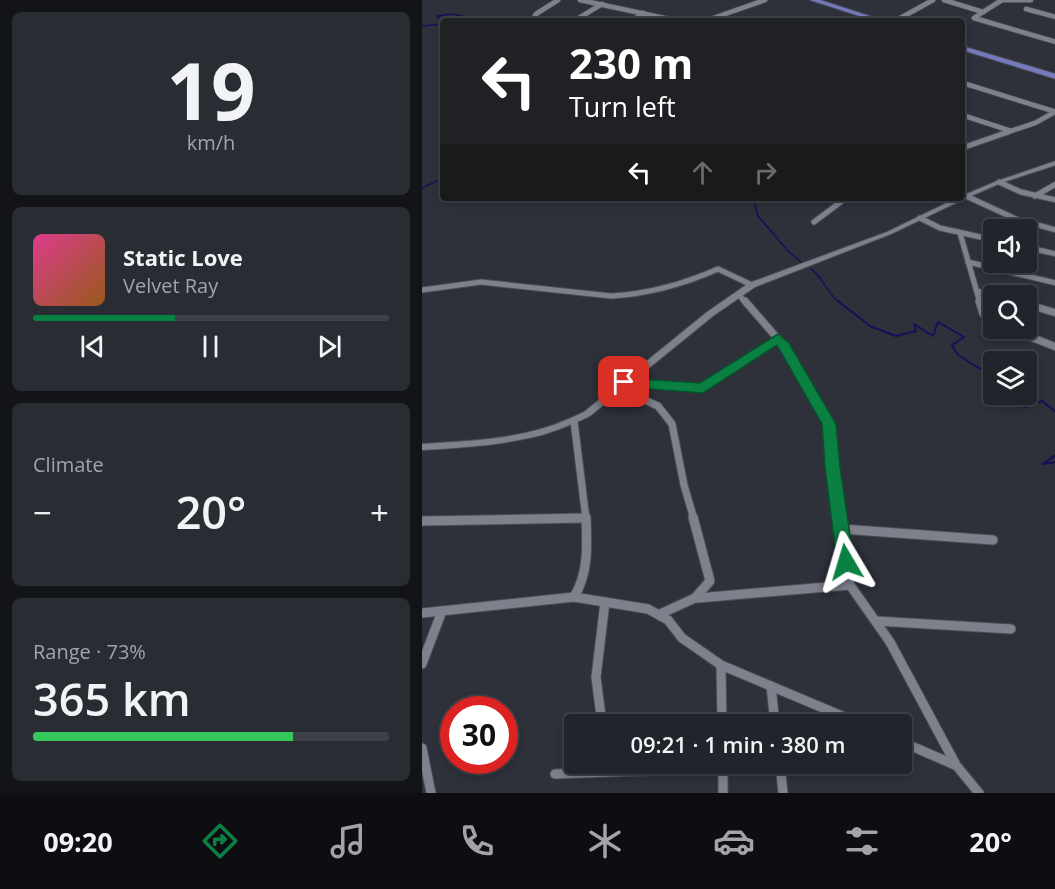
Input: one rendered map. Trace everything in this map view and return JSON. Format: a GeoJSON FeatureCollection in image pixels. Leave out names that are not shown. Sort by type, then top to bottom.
{"type":"FeatureCollection","features":[{"type":"Feature","properties":{"kind":"highway"},"geometry":{"type":"LineString","coordinates":[[803,0],[856,18]]}},
{"type":"Feature","properties":{"kind":"highway"},"geometry":{"type":"LineString","coordinates":[[813,0],[872,18]]}},
{"type":"Feature","properties":{"kind":"highway"},"geometry":{"type":"LineString","coordinates":[[965,48],[1055,75]]}},
{"type":"Feature","properties":{"kind":"street"},"geometry":{"type":"LineString","coordinates":[[534,18],[536,14],[558,0]]}},
{"type":"Feature","properties":{"kind":"street"},"geometry":{"type":"LineString","coordinates":[[580,0],[665,18]]}},
{"type":"Feature","properties":{"kind":"street"},"geometry":{"type":"LineString","coordinates":[[714,18],[765,0]]}},
{"type":"Feature","properties":{"kind":"street"},"geometry":{"type":"LineString","coordinates":[[900,18],[933,0]]}},
{"type":"Feature","properties":{"kind":"street"},"geometry":{"type":"LineString","coordinates":[[944,0],[983,12]]}},
{"type":"Feature","properties":{"kind":"street"},"geometry":{"type":"LineString","coordinates":[[1031,0],[1002,0],[974,18],[1055,42]]}},
{"type":"Feature","properties":{"kind":"street"},"geometry":{"type":"LineString","coordinates":[[579,18],[602,4]]}},
{"type":"Feature","properties":{"kind":"street"},"geometry":{"type":"LineString","coordinates":[[1026,9],[1055,17]]}},
{"type":"Feature","properties":{"kind":"street"},"geometry":{"type":"LineString","coordinates":[[636,18],[643,13]]}},
{"type":"Feature","properties":{"kind":"street"},"geometry":{"type":"LineString","coordinates":[[966,84],[1055,112]]}},
{"type":"Feature","properties":{"kind":"street"},"geometry":{"type":"LineString","coordinates":[[965,146],[1035,123],[1055,112]]}},
{"type":"Feature","properties":{"kind":"street"},"geometry":{"type":"LineString","coordinates":[[965,117],[1011,131]]}},
{"type":"Feature","properties":{"kind":"street"},"geometry":{"type":"LineString","coordinates":[[965,196],[999,182],[1055,164]]}},
{"type":"Feature","properties":{"kind":"street"},"geometry":{"type":"LineString","coordinates":[[999,182],[1035,196],[1055,200]]}},
{"type":"Feature","properties":{"kind":"street"},"geometry":{"type":"LineString","coordinates":[[1035,196],[1055,184]]}},
{"type":"Feature","properties":{"kind":"street"},"geometry":{"type":"LineString","coordinates":[[965,198],[1016,219],[1055,230]]}},
{"type":"Feature","properties":{"kind":"street"},"geometry":{"type":"LineString","coordinates":[[814,222],[841,201]]}},
{"type":"Feature","properties":{"kind":"street"},"geometry":{"type":"LineString","coordinates":[[422,447],[515,440],[556,429],[574,421],[587,414],[710,314],[752,285],[889,232],[955,201]]}},
{"type":"Feature","properties":{"kind":"street"},"geometry":{"type":"LineString","coordinates":[[920,218],[940,228],[983,238]]}},
{"type":"Feature","properties":{"kind":"street"},"geometry":{"type":"LineString","coordinates":[[960,233],[983,314]]}},
{"type":"Feature","properties":{"kind":"street"},"geometry":{"type":"LineString","coordinates":[[1037,250],[1055,254]]}},
{"type":"Feature","properties":{"kind":"street"},"geometry":{"type":"LineString","coordinates":[[968,262],[1055,283]]}},
{"type":"Feature","properties":{"kind":"street"},"geometry":{"type":"LineString","coordinates":[[422,290],[480,282],[611,296],[632,295],[689,282],[718,269],[752,285]]}},
{"type":"Feature","properties":{"kind":"street"},"geometry":{"type":"LineString","coordinates":[[977,291],[983,293]]}},
{"type":"Feature","properties":{"kind":"street"},"geometry":{"type":"LineString","coordinates":[[738,294],[790,356],[829,424],[832,467],[850,585],[890,642],[956,765],[979,793]]}},
{"type":"Feature","properties":{"kind":"street"},"geometry":{"type":"LineString","coordinates":[[1037,307],[1055,313]]}},
{"type":"Feature","properties":{"kind":"street"},"geometry":{"type":"LineString","coordinates":[[621,385],[703,388],[778,339]]}},
{"type":"Feature","properties":{"kind":"street"},"geometry":{"type":"LineString","coordinates":[[1035,339],[1055,347]]}},
{"type":"Feature","properties":{"kind":"street"},"geometry":{"type":"LineString","coordinates":[[621,385],[658,406],[672,424],[684,485],[709,571],[710,582],[698,597]]}},
{"type":"Feature","properties":{"kind":"street"},"geometry":{"type":"LineString","coordinates":[[574,421],[588,540],[586,570],[581,590],[574,597]]}},
{"type":"Feature","properties":{"kind":"street"},"geometry":{"type":"LineString","coordinates":[[422,521],[585,518]]}},
{"type":"Feature","properties":{"kind":"street"},"geometry":{"type":"LineString","coordinates":[[842,530],[993,540]]}},
{"type":"Feature","properties":{"kind":"street"},"geometry":{"type":"LineString","coordinates":[[660,614],[676,604],[698,597],[850,585]]}},
{"type":"Feature","properties":{"kind":"street"},"geometry":{"type":"LineString","coordinates":[[422,613],[574,597],[647,609],[660,614],[668,620],[682,638],[722,665],[837,714]]}},
{"type":"Feature","properties":{"kind":"street"},"geometry":{"type":"LineString","coordinates":[[600,714],[594,666],[605,602]]}},
{"type":"Feature","properties":{"kind":"street"},"geometry":{"type":"LineString","coordinates":[[422,664],[442,611]]}},
{"type":"Feature","properties":{"kind":"street"},"geometry":{"type":"LineString","coordinates":[[876,621],[1011,629]]}},
{"type":"Feature","properties":{"kind":"street"},"geometry":{"type":"LineString","coordinates":[[722,665],[722,714]]}},
{"type":"Feature","properties":{"kind":"street"},"geometry":{"type":"LineString","coordinates":[[771,686],[774,714]]}},
{"type":"Feature","properties":{"kind":"street"},"geometry":{"type":"LineString","coordinates":[[912,746],[956,765]]}},
{"type":"Feature","properties":{"kind":"street"},"geometry":{"type":"LineString","coordinates":[[422,748],[431,793]]}},
{"type":"Feature","properties":{"kind":"street"},"geometry":{"type":"LineString","coordinates":[[555,774],[564,773]]}},
{"type":"Feature","properties":{"kind":"street"},"geometry":{"type":"LineString","coordinates":[[723,774],[723,793]]}},
{"type":"Feature","properties":{"kind":"street"},"geometry":{"type":"LineString","coordinates":[[781,774],[783,793]]}},
{"type":"Feature","properties":{"kind":"waterway"},"geometry":{"type":"LineString","coordinates":[[440,20],[437,16],[452,14],[470,18]]}},
{"type":"Feature","properties":{"kind":"waterway"},"geometry":{"type":"LineString","coordinates":[[422,26],[440,24]]}},
{"type":"Feature","properties":{"kind":"waterway"},"geometry":{"type":"LineString","coordinates":[[422,188],[440,179]]}},
{"type":"Feature","properties":{"kind":"waterway"},"geometry":{"type":"LineString","coordinates":[[754,201],[758,216],[788,251],[801,262]]}},
{"type":"Feature","properties":{"kind":"waterway"},"geometry":{"type":"LineString","coordinates":[[811,269],[838,301]]}},
{"type":"Feature","properties":{"kind":"waterway"},"geometry":{"type":"LineString","coordinates":[[838,301],[870,326],[896,336],[916,331],[914,324],[933,336],[938,322],[964,337],[952,345],[958,355],[980,369],[983,368]]}},
{"type":"Feature","properties":{"kind":"waterway"},"geometry":{"type":"LineString","coordinates":[[1037,403],[1042,401],[1056,412]]}},
{"type":"Feature","properties":{"kind":"waterway"},"geometry":{"type":"LineString","coordinates":[[1023,405],[1024,407],[1030,405]]}},
{"type":"Feature","properties":{"kind":"waterway"},"geometry":{"type":"LineString","coordinates":[[1056,455],[1043,464],[1056,462]]}},
{"type":"Feature","properties":{"kind":"route"},"geometry":{"type":"LineString","coordinates":[[624,382],[703,388],[778,339],[826,414],[832,435],[832,467],[846,562]]}}]}
